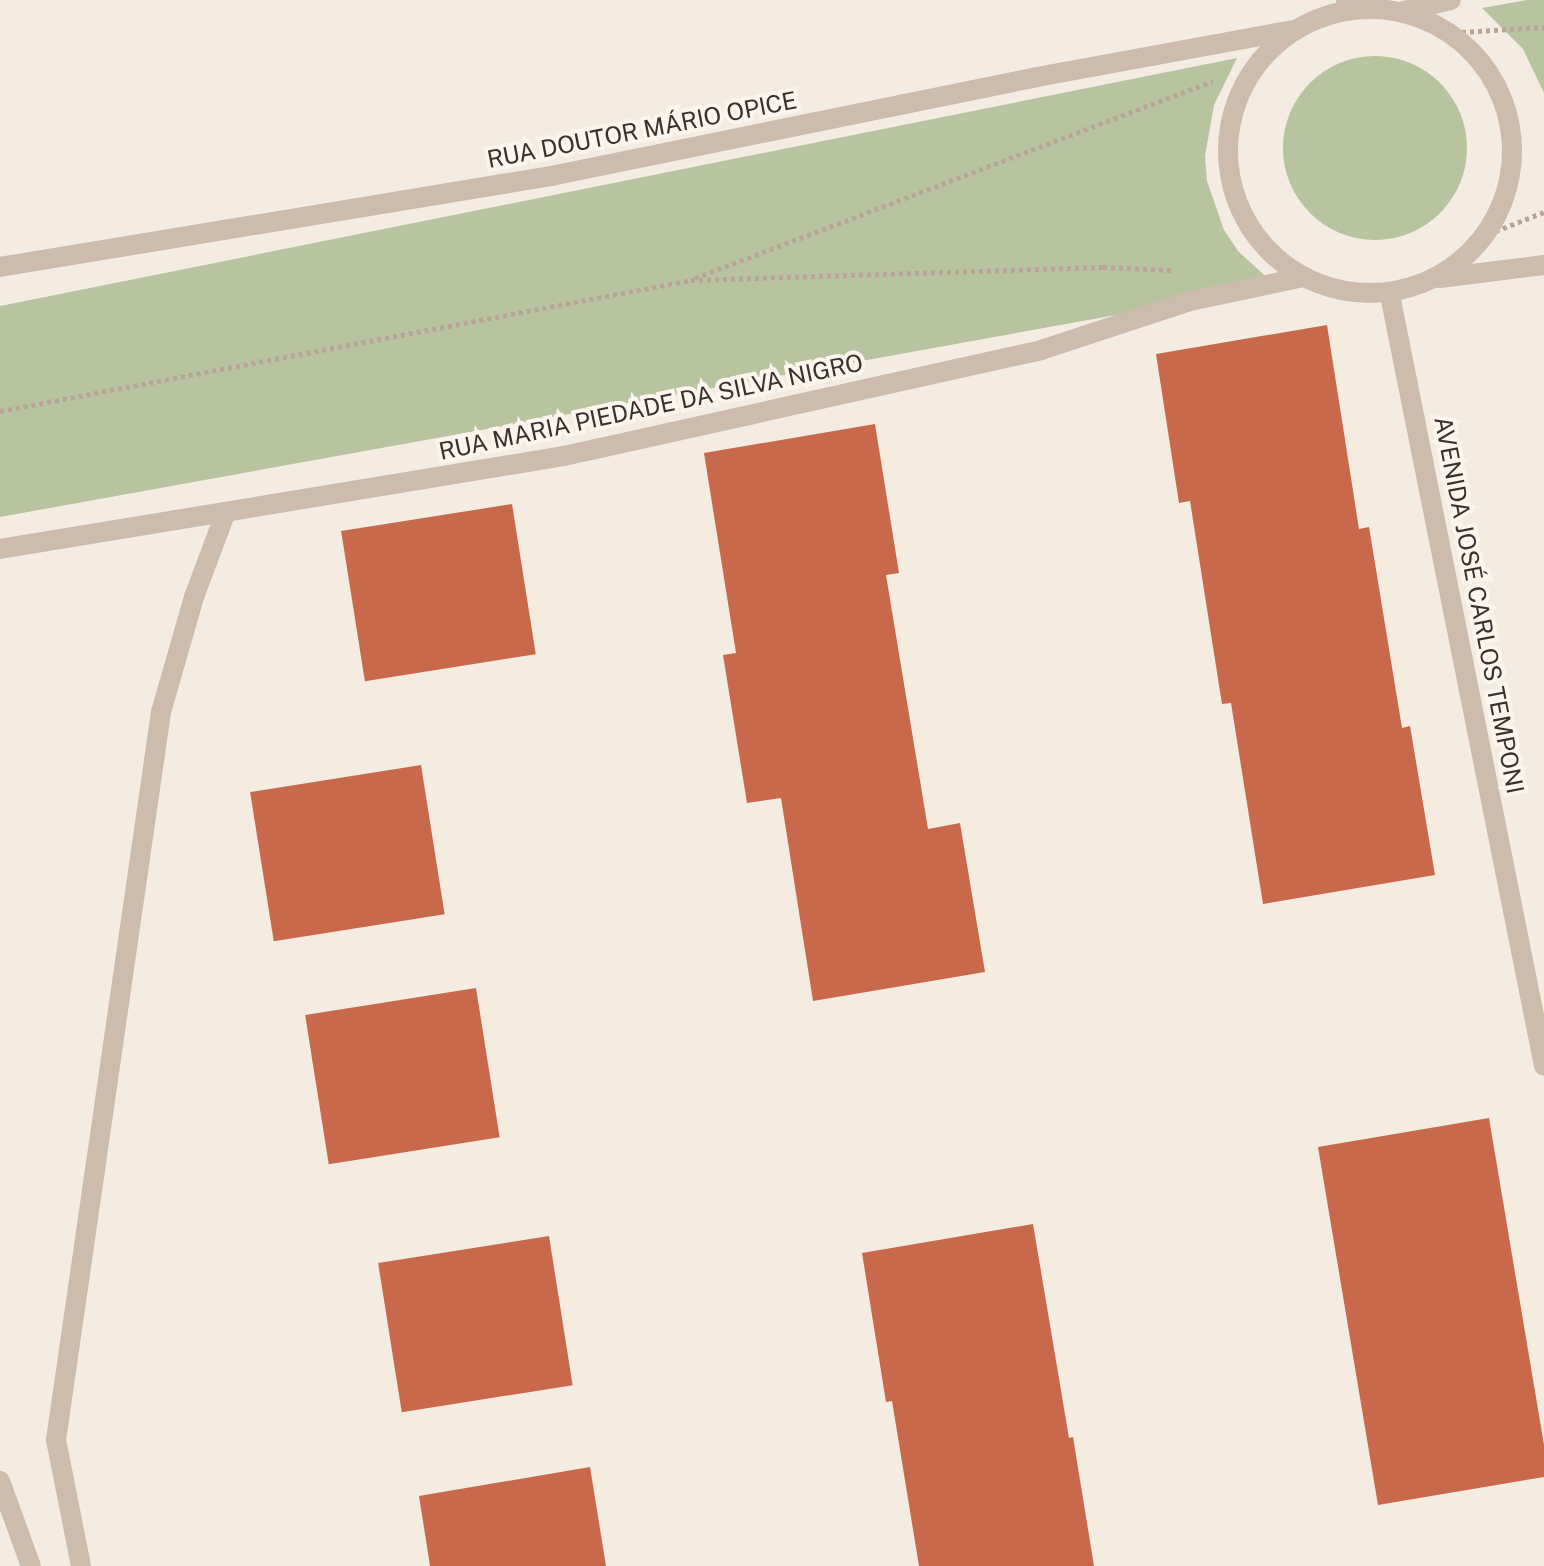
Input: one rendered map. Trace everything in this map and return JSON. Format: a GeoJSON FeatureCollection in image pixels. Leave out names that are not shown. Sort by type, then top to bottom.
{"type":"FeatureCollection","features":[{"type":"Feature","properties":{"kind":"street"},"geometry":{"type":"LineString","coordinates":[[1404,11],[1451,0]]}},
{"type":"Feature","properties":{"kind":"street"},"geometry":{"type":"LineString","coordinates":[[1440,278],[1488,234],[1511,183],[1512,126],[1492,73],[1453,33],[1404,11],[1347,4],[1292,30],[1255,65],[1229,119],[1228,179],[1251,234],[1304,277],[1340,294],[1390,295],[1440,278],[1544,265]]}},
{"type":"Feature","properties":{"kind":"street","name":"RUA DOUTOR MÁRIO OPICE"},"geometry":{"type":"LineString","coordinates":[[0,267],[551,176],[1037,77],[1292,30]]}},
{"type":"Feature","properties":{"kind":"street","name":"RUA MARIA PIEDADE DA SILVA NIGRO"},"geometry":{"type":"LineString","coordinates":[[0,549],[564,456],[1041,350],[1190,301],[1304,277]]}},
{"type":"Feature","properties":{"kind":"street","name":"AVENIDA JOSÉ CARLOS TEMPONI"},"geometry":{"type":"LineString","coordinates":[[1390,295],[1542,1041],[1544,1066]]}},
{"type":"Feature","properties":{"kind":"street"},"geometry":{"type":"LineString","coordinates":[[81,1566],[56,1440],[161,712],[194,597],[225,514]]}},
{"type":"Feature","properties":{"kind":"street"},"geometry":{"type":"LineString","coordinates":[[0,1481],[31,1566]]}},
{"type":"Feature","properties":{"kind":"path"},"geometry":{"type":"LineString","coordinates":[[1453,33],[1544,27]]}},
{"type":"Feature","properties":{"kind":"path"},"geometry":{"type":"LineString","coordinates":[[691,280],[1255,65]]}},
{"type":"Feature","properties":{"kind":"path"},"geometry":{"type":"LineString","coordinates":[[1488,234],[1544,212]]}},
{"type":"Feature","properties":{"kind":"path"},"geometry":{"type":"LineString","coordinates":[[0,411],[691,280],[1103,267],[1180,271]]}},
{"type":"Feature","properties":{"kind":"green space"},"geometry":{"type":"Polygon","coordinates":[[[1544,0],[1544,93],[1523,49],[1482,8],[1544,0]]]}},
{"type":"Feature","properties":{"kind":"green space"},"geometry":{"type":"Polygon","coordinates":[[[1375,56],[1410,63],[1440,83],[1460,113],[1467,148],[1460,183],[1440,213],[1410,233],[1375,240],[1340,233],[1310,213],[1290,183],[1283,148],[1290,113],[1310,83],[1340,63],[1375,56]]]}},
{"type":"Feature","properties":{"kind":"green space"},"geometry":{"type":"Polygon","coordinates":[[[1237,58],[1214,105],[1205,156],[1207,181],[1224,230],[1238,251],[1276,286],[0,517],[0,306],[1237,58]]]}},
{"type":"Feature","properties":{"kind":"building"},"geometry":{"type":"Polygon","coordinates":[[[1327,325],[1359,529],[1369,527],[1402,728],[1410,726],[1435,875],[1263,904],[1231,703],[1222,704],[1190,501],[1179,503],[1156,354],[1327,325]]]}},
{"type":"Feature","properties":{"kind":"building"},"geometry":{"type":"Polygon","coordinates":[[[875,424],[899,573],[886,575],[928,829],[960,823],[985,972],[813,1001],[781,798],[747,803],[723,655],[736,653],[704,453],[875,424]]]}},
{"type":"Feature","properties":{"kind":"building"},"geometry":{"type":"Polygon","coordinates":[[[512,504],[536,654],[365,681],[341,531],[512,504]]]}},
{"type":"Feature","properties":{"kind":"building"},"geometry":{"type":"Polygon","coordinates":[[[421,765],[445,914],[274,941],[250,792],[421,765]]]}},
{"type":"Feature","properties":{"kind":"building"},"geometry":{"type":"Polygon","coordinates":[[[476,988],[500,1137],[329,1164],[305,1015],[476,988]]]}},
{"type":"Feature","properties":{"kind":"building"},"geometry":{"type":"Polygon","coordinates":[[[1489,1118],[1544,1445],[1544,1477],[1378,1505],[1318,1147],[1489,1118]]]}},
{"type":"Feature","properties":{"kind":"building"},"geometry":{"type":"Polygon","coordinates":[[[1033,1224],[1094,1566],[919,1566],[892,1401],[886,1402],[862,1253],[1033,1224]]]}},
{"type":"Feature","properties":{"kind":"building"},"geometry":{"type":"Polygon","coordinates":[[[549,1236],[573,1385],[402,1412],[378,1263],[549,1236]]]}},
{"type":"Feature","properties":{"kind":"building"},"geometry":{"type":"Polygon","coordinates":[[[590,1467],[606,1566],[430,1566],[419,1496],[590,1467]]]}}]}
